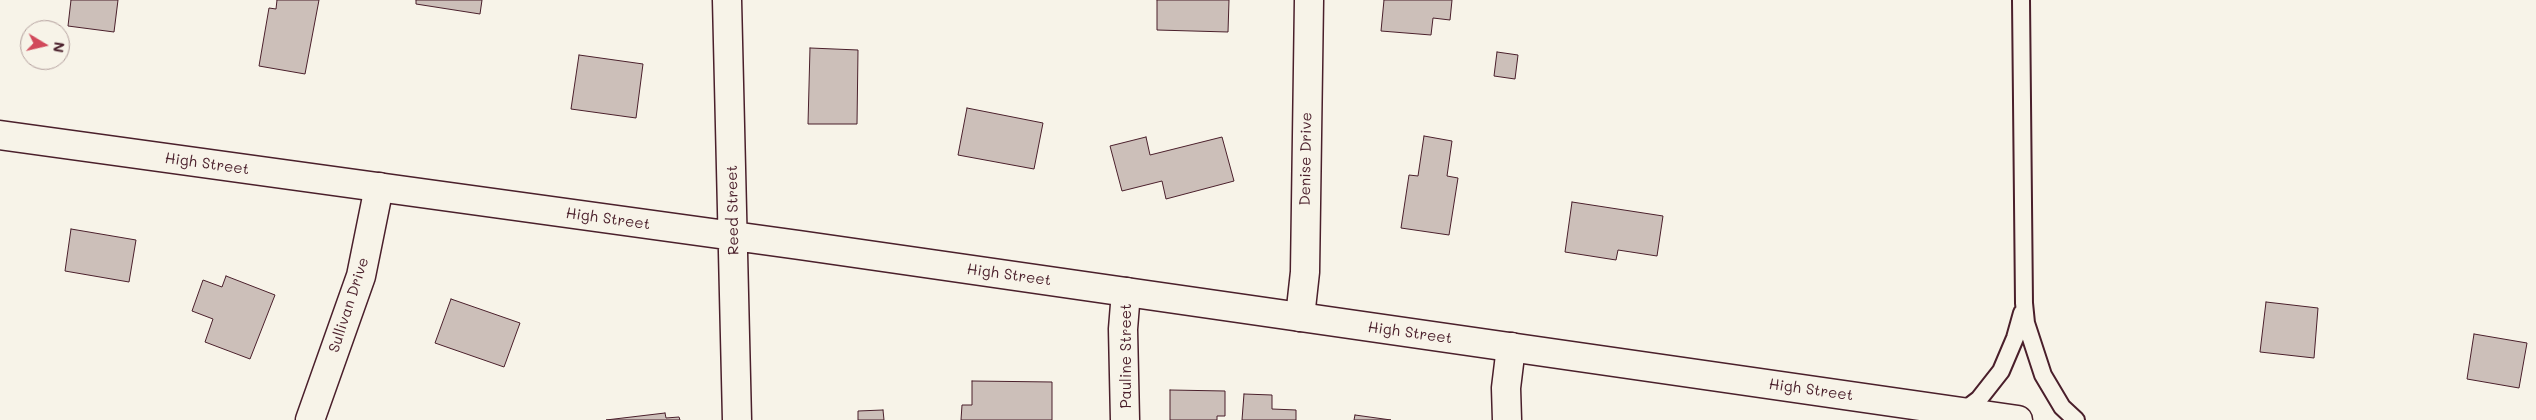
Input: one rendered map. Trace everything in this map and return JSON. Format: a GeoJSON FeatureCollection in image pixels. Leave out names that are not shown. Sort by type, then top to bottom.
{"type":"FeatureCollection","features":[{"type":"Feature","properties":{"kind":"main road","name":"Reed Street"},"geometry":{"type":"LineString","coordinates":[[728,0],[737,420]]}},
{"type":"Feature","properties":{"kind":"main road","name":"Denise Drive"},"geometry":{"type":"LineString","coordinates":[[1300,317],[1305,264],[1309,0]]}},
{"type":"Feature","properties":{"kind":"main road","name":"High Street"},"geometry":{"type":"LineString","coordinates":[[0,135],[733,236],[1510,347],[1896,411],[1962,412],[2018,420]]}},
{"type":"Feature","properties":{"kind":"main road","name":"Sullivan Drive"},"geometry":{"type":"LineString","coordinates":[[310,420],[361,276],[380,187]]}},
{"type":"Feature","properties":{"kind":"main road","name":"Pauline Street"},"geometry":{"type":"LineString","coordinates":[[1125,420],[1123,329],[1126,292]]}},
{"type":"Feature","properties":{"kind":"main road"},"geometry":{"type":"LineString","coordinates":[[1507,420],[1506,388],[1510,347]]}},
{"type":"Feature","properties":{"kind":"lane"},"geometry":{"type":"LineString","coordinates":[[2021,0],[2024,304],[2030,340],[2044,376],[2062,407],[2076,420]]}},
{"type":"Feature","properties":{"kind":"lane"},"geometry":{"type":"LineString","coordinates":[[1962,412],[1979,399],[2000,371],[2015,338],[2024,304]]}},
{"type":"Feature","properties":{"kind":"building"},"geometry":{"type":"Polygon","coordinates":[[[71,0],[118,0],[114,32],[70,26],[69,20],[71,0]]]}},
{"type":"Feature","properties":{"kind":"building"},"geometry":{"type":"Polygon","coordinates":[[[277,0],[319,0],[305,74],[259,66],[269,8],[276,9],[277,0]]]}},
{"type":"Feature","properties":{"kind":"building"},"geometry":{"type":"Polygon","coordinates":[[[416,0],[482,0],[480,14],[416,4],[416,0]]]}},
{"type":"Feature","properties":{"kind":"building"},"geometry":{"type":"Polygon","coordinates":[[[1157,0],[1229,0],[1228,32],[1157,30],[1157,0]]]}},
{"type":"Feature","properties":{"kind":"building"},"geometry":{"type":"Polygon","coordinates":[[[1384,0],[1452,0],[1450,20],[1433,18],[1431,35],[1381,31],[1384,0]]]}},
{"type":"Feature","properties":{"kind":"building"},"geometry":{"type":"Polygon","coordinates":[[[810,48],[858,50],[857,124],[808,124],[810,48]]]}},
{"type":"Feature","properties":{"kind":"building"},"geometry":{"type":"Polygon","coordinates":[[[1497,52],[1518,55],[1515,79],[1494,76],[1497,52]]]}},
{"type":"Feature","properties":{"kind":"building"},"geometry":{"type":"Polygon","coordinates":[[[579,55],[643,64],[636,118],[571,109],[579,55]]]}},
{"type":"Feature","properties":{"kind":"building"},"geometry":{"type":"Polygon","coordinates":[[[967,108],[1043,123],[1034,169],[958,155],[967,108]]]}},
{"type":"Feature","properties":{"kind":"building"},"geometry":{"type":"Polygon","coordinates":[[[1424,136],[1452,141],[1447,176],[1458,178],[1449,235],[1401,228],[1409,175],[1418,176],[1424,136]]]}},
{"type":"Feature","properties":{"kind":"building"},"geometry":{"type":"Polygon","coordinates":[[[1146,137],[1150,155],[1222,137],[1234,181],[1166,199],[1162,181],[1122,191],[1110,146],[1146,137]]]}},
{"type":"Feature","properties":{"kind":"building"},"geometry":{"type":"Polygon","coordinates":[[[1572,202],[1663,216],[1657,256],[1618,250],[1616,260],[1565,252],[1572,202]]]}},
{"type":"Feature","properties":{"kind":"building"},"geometry":{"type":"Polygon","coordinates":[[[71,229],[136,240],[129,282],[65,271],[71,229]]]}},
{"type":"Feature","properties":{"kind":"building"},"geometry":{"type":"Polygon","coordinates":[[[226,276],[275,295],[250,359],[205,342],[213,319],[192,311],[203,280],[222,287],[226,276]]]}},
{"type":"Feature","properties":{"kind":"building"},"geometry":{"type":"Polygon","coordinates":[[[451,299],[520,323],[504,367],[435,343],[451,299]]]}},
{"type":"Feature","properties":{"kind":"building"},"geometry":{"type":"Polygon","coordinates":[[[2266,302],[2318,308],[2314,358],[2260,352],[2266,302]]]}},
{"type":"Feature","properties":{"kind":"building"},"geometry":{"type":"Polygon","coordinates":[[[2474,334],[2527,343],[2519,388],[2467,379],[2474,334]]]}},
{"type":"Feature","properties":{"kind":"building"},"geometry":{"type":"Polygon","coordinates":[[[972,381],[1052,382],[1052,420],[961,420],[962,405],[972,405],[972,381]]]}},
{"type":"Feature","properties":{"kind":"building"},"geometry":{"type":"Polygon","coordinates":[[[1170,390],[1225,391],[1225,416],[1217,416],[1217,420],[1170,420],[1170,390]]]}},
{"type":"Feature","properties":{"kind":"building"},"geometry":{"type":"Polygon","coordinates":[[[1244,394],[1272,395],[1272,409],[1296,410],[1296,420],[1242,420],[1244,394]]]}},
{"type":"Feature","properties":{"kind":"building"},"geometry":{"type":"Polygon","coordinates":[[[883,410],[884,420],[858,420],[858,411],[883,410]]]}},
{"type":"Feature","properties":{"kind":"building"},"geometry":{"type":"Polygon","coordinates":[[[665,413],[666,418],[679,417],[680,420],[606,420],[665,413]]]}},
{"type":"Feature","properties":{"kind":"building"},"geometry":{"type":"Polygon","coordinates":[[[1355,415],[1391,420],[1354,420],[1355,415]]]}}]}
